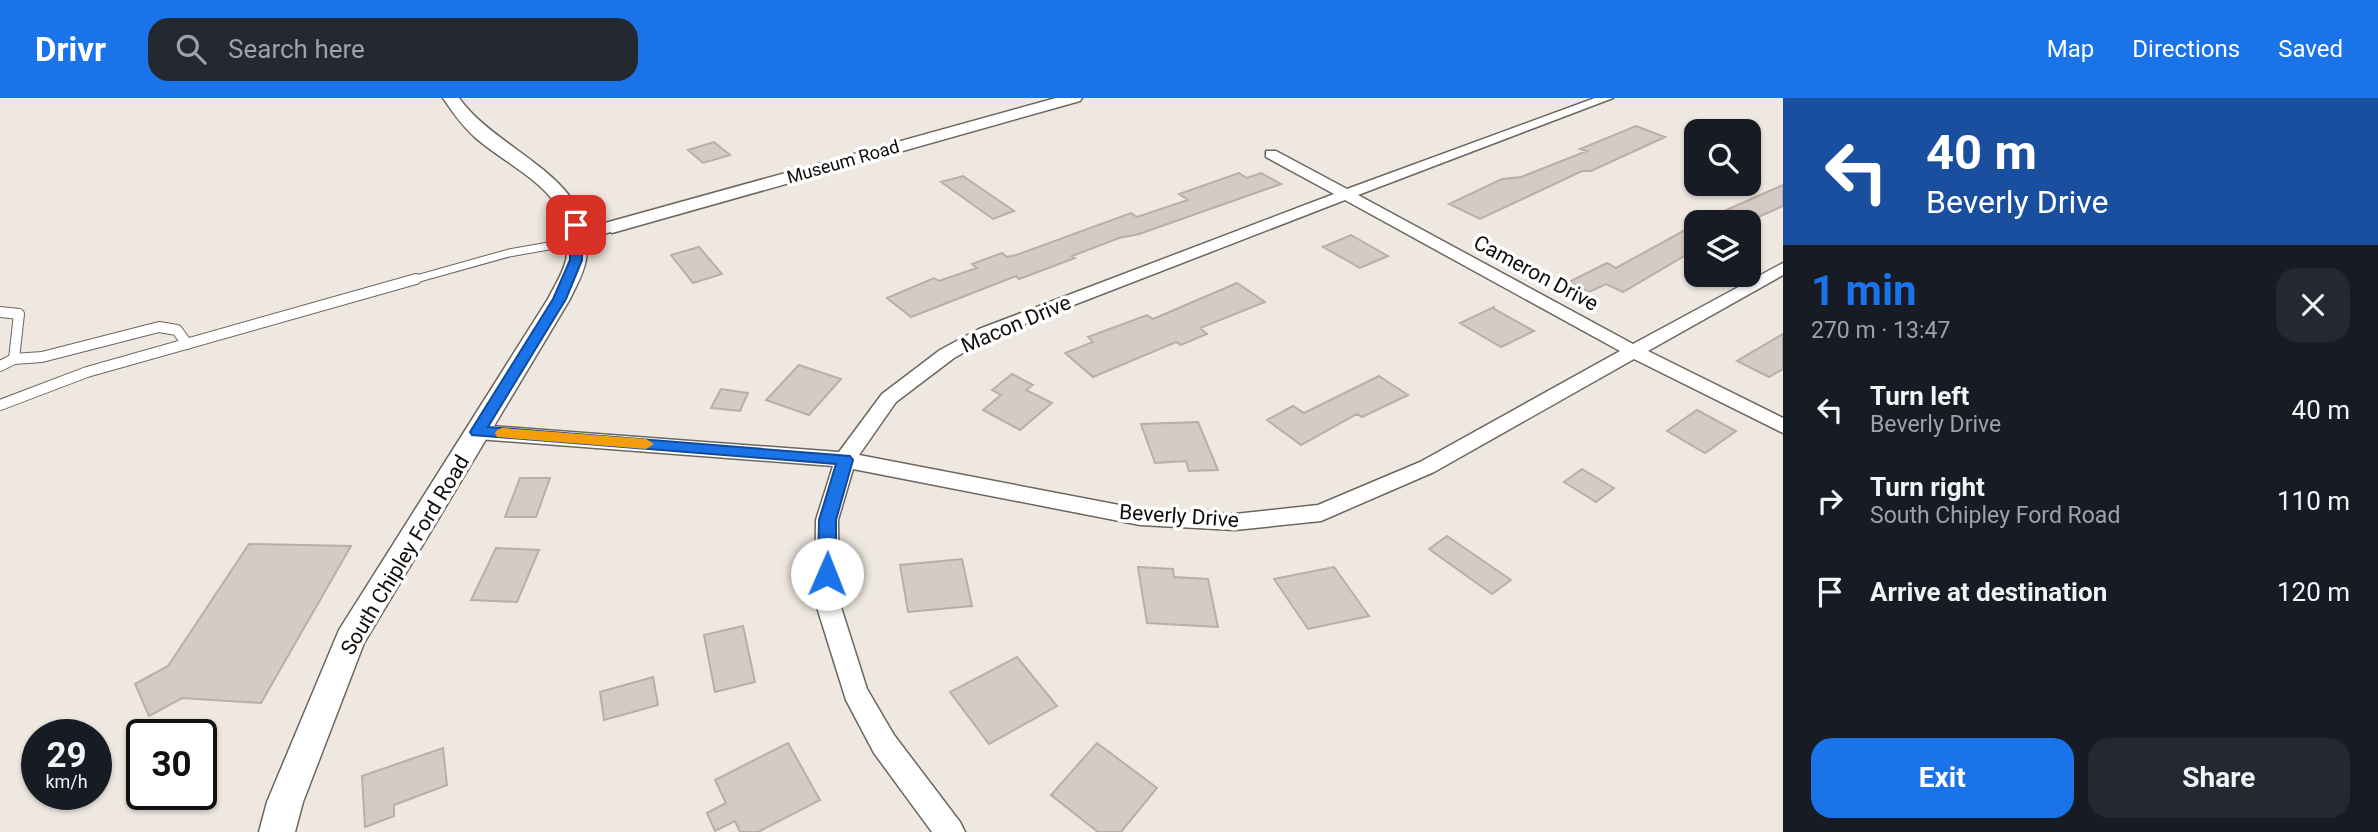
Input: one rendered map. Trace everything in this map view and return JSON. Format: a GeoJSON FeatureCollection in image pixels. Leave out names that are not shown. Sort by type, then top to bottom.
{"type":"FeatureCollection","features":[{"type":"Feature","properties":{"kind":"street"},"geometry":{"type":"LineString","coordinates":[[451,98],[458,113],[486,139],[536,172],[562,195],[576,225],[577,239],[612,227]]}},
{"type":"Feature","properties":{"kind":"street","name":"Museum Road"},"geometry":{"type":"LineString","coordinates":[[612,227],[1074,98]]}},
{"type":"Feature","properties":{"kind":"street","name":"Macon Drive"},"geometry":{"type":"LineString","coordinates":[[950,832],[884,744],[855,692],[827,601],[827,520],[845,460],[888,398],[947,354],[985,333],[1143,274],[1216,243],[1607,98]]}},
{"type":"Feature","properties":{"kind":"street","name":"Cameron Drive"},"geometry":{"type":"LineString","coordinates":[[1271,154],[1633,351],[1783,426]]}},
{"type":"Feature","properties":{"kind":"street","name":"South Chipley Ford Road"},"geometry":{"type":"LineString","coordinates":[[277,832],[285,803],[350,639],[559,299],[576,260],[577,239]]}},
{"type":"Feature","properties":{"kind":"street","name":"Beverly Drive"},"geometry":{"type":"LineString","coordinates":[[478,432],[845,460],[1140,517],[1235,522],[1321,513],[1427,467],[1783,268]]}},
{"type":"Feature","properties":{"kind":"lane"},"geometry":{"type":"LineString","coordinates":[[0,405],[87,372],[509,253],[577,239]]}},
{"type":"Feature","properties":{"kind":"lane"},"geometry":{"type":"LineString","coordinates":[[0,312],[19,314],[14,359]]}},
{"type":"Feature","properties":{"kind":"lane"},"geometry":{"type":"LineString","coordinates":[[0,366],[14,359],[42,357],[159,327],[176,327],[182,331],[187,344]]}},
{"type":"Feature","properties":{"kind":"building"},"geometry":{"type":"Polygon","coordinates":[[[1636,126],[1665,137],[1591,171],[1582,171],[1480,219],[1449,204],[1502,179],[1521,177],[1587,151],[1580,149],[1636,126]]]}},
{"type":"Feature","properties":{"kind":"building"},"geometry":{"type":"Polygon","coordinates":[[[714,142],[730,155],[703,163],[688,150],[714,142]]]}},
{"type":"Feature","properties":{"kind":"building"},"geometry":{"type":"Polygon","coordinates":[[[1239,173],[1247,178],[1261,173],[1281,184],[1139,234],[1119,238],[1072,256],[1075,258],[1019,279],[1016,276],[911,317],[887,298],[934,278],[939,281],[977,268],[972,264],[1002,253],[1007,257],[1016,255],[1131,213],[1137,217],[1188,200],[1179,194],[1239,173]]]}},
{"type":"Feature","properties":{"kind":"building"},"geometry":{"type":"Polygon","coordinates":[[[963,176],[1014,211],[993,219],[941,182],[963,176]]]}},
{"type":"Feature","properties":{"kind":"building"},"geometry":{"type":"Polygon","coordinates":[[[1783,185],[1783,206],[1761,216],[1761,210],[1726,210],[1761,196],[1783,185]]]}},
{"type":"Feature","properties":{"kind":"building"},"geometry":{"type":"Polygon","coordinates":[[[1684,231],[1684,256],[1623,292],[1606,284],[1589,292],[1569,282],[1607,263],[1616,268],[1684,231]]]}},
{"type":"Feature","properties":{"kind":"building"},"geometry":{"type":"Polygon","coordinates":[[[1351,235],[1388,256],[1360,268],[1323,247],[1351,235]]]}},
{"type":"Feature","properties":{"kind":"building"},"geometry":{"type":"Polygon","coordinates":[[[699,247],[722,274],[693,283],[671,255],[699,247]]]}},
{"type":"Feature","properties":{"kind":"building"},"geometry":{"type":"Polygon","coordinates":[[[1237,283],[1265,302],[1200,328],[1207,334],[1181,345],[1176,342],[1093,377],[1065,353],[1093,342],[1088,337],[1147,315],[1153,319],[1237,283]]]}},
{"type":"Feature","properties":{"kind":"building"},"geometry":{"type":"Polygon","coordinates":[[[1494,307],[1534,331],[1501,347],[1460,323],[1494,307]]]}},
{"type":"Feature","properties":{"kind":"building"},"geometry":{"type":"Polygon","coordinates":[[[1783,334],[1783,369],[1769,377],[1737,361],[1783,334]]]}},
{"type":"Feature","properties":{"kind":"building"},"geometry":{"type":"Polygon","coordinates":[[[799,365],[841,379],[809,415],[766,400],[799,365]]]}},
{"type":"Feature","properties":{"kind":"building"},"geometry":{"type":"Polygon","coordinates":[[[1012,374],[1033,385],[1026,390],[1052,403],[1020,430],[983,410],[1001,395],[992,390],[1012,374]]]}},
{"type":"Feature","properties":{"kind":"building"},"geometry":{"type":"Polygon","coordinates":[[[1379,376],[1408,395],[1362,417],[1357,414],[1301,445],[1267,420],[1293,406],[1304,413],[1379,376]]]}},
{"type":"Feature","properties":{"kind":"building"},"geometry":{"type":"Polygon","coordinates":[[[721,389],[748,393],[740,411],[711,408],[721,389]]]}},
{"type":"Feature","properties":{"kind":"building"},"geometry":{"type":"Polygon","coordinates":[[[1697,410],[1736,431],[1705,453],[1667,431],[1697,410]]]}},
{"type":"Feature","properties":{"kind":"building"},"geometry":{"type":"Polygon","coordinates":[[[1198,422],[1218,470],[1189,471],[1186,461],[1155,463],[1141,424],[1198,422]]]}},
{"type":"Feature","properties":{"kind":"building"},"geometry":{"type":"Polygon","coordinates":[[[1582,469],[1614,488],[1596,502],[1564,482],[1582,469]]]}},
{"type":"Feature","properties":{"kind":"building"},"geometry":{"type":"Polygon","coordinates":[[[520,478],[550,478],[536,517],[505,517],[520,478]]]}},
{"type":"Feature","properties":{"kind":"building"},"geometry":{"type":"Polygon","coordinates":[[[1447,536],[1511,580],[1492,594],[1429,549],[1447,536]]]}},
{"type":"Feature","properties":{"kind":"building"},"geometry":{"type":"Polygon","coordinates":[[[249,544],[351,546],[261,703],[182,698],[149,716],[135,684],[168,666],[249,544]]]}},
{"type":"Feature","properties":{"kind":"building"},"geometry":{"type":"Polygon","coordinates":[[[496,548],[539,550],[517,602],[471,600],[496,548]]]}},
{"type":"Feature","properties":{"kind":"building"},"geometry":{"type":"Polygon","coordinates":[[[962,559],[972,606],[908,612],[900,565],[962,559]]]}},
{"type":"Feature","properties":{"kind":"building"},"geometry":{"type":"Polygon","coordinates":[[[1138,567],[1173,569],[1174,577],[1208,579],[1218,627],[1147,623],[1138,567]]]}},
{"type":"Feature","properties":{"kind":"building"},"geometry":{"type":"Polygon","coordinates":[[[1334,567],[1369,616],[1308,629],[1274,579],[1334,567]]]}},
{"type":"Feature","properties":{"kind":"building"},"geometry":{"type":"Polygon","coordinates":[[[743,626],[755,682],[715,692],[704,635],[743,626]]]}},
{"type":"Feature","properties":{"kind":"building"},"geometry":{"type":"Polygon","coordinates":[[[1017,657],[1057,706],[989,744],[950,692],[1017,657]]]}},
{"type":"Feature","properties":{"kind":"building"},"geometry":{"type":"Polygon","coordinates":[[[653,677],[658,705],[604,720],[600,692],[653,677]]]}},
{"type":"Feature","properties":{"kind":"building"},"geometry":{"type":"Polygon","coordinates":[[[788,743],[820,800],[758,832],[740,832],[735,821],[715,831],[707,813],[726,803],[715,780],[788,743]]]}},
{"type":"Feature","properties":{"kind":"building"},"geometry":{"type":"Polygon","coordinates":[[[1097,743],[1157,788],[1121,832],[1098,832],[1051,795],[1097,743]]]}},
{"type":"Feature","properties":{"kind":"building"},"geometry":{"type":"Polygon","coordinates":[[[443,748],[447,785],[394,805],[394,816],[365,827],[362,776],[443,748]]]}},
{"type":"Feature","properties":{"kind":"slow traffic"},"geometry":{"type":"LineString","coordinates":[[502,433],[646,444]]}},
{"type":"Feature","properties":{"kind":"route"},"geometry":{"type":"LineString","coordinates":[[576,225],[576,260],[559,299],[478,432],[845,460],[827,520],[827,574]]}}]}
